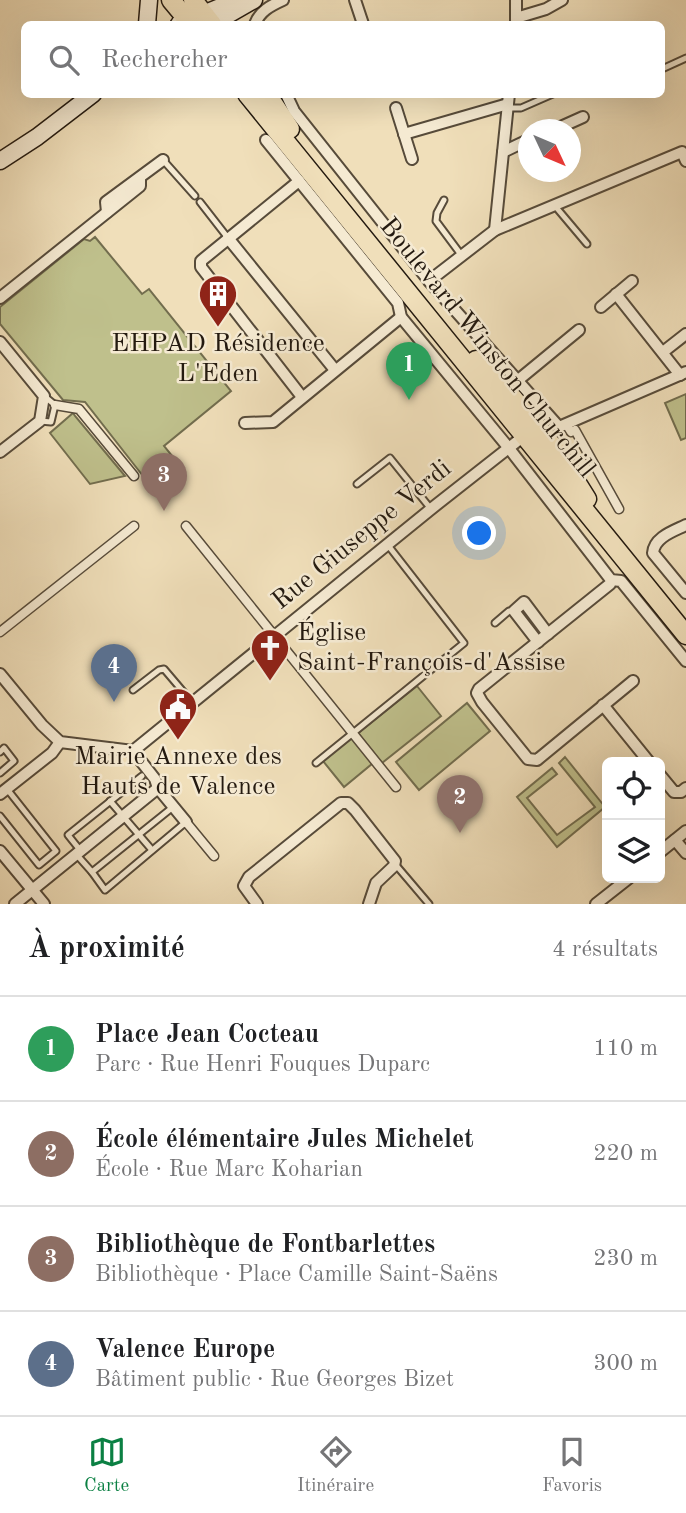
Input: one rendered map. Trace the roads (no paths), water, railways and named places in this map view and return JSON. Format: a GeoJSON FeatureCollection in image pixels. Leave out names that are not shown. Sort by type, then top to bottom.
{"type":"FeatureCollection","features":[{"type":"Feature","properties":{"kind":"main road"},"geometry":{"type":"LineString","coordinates":[[147,21],[149,0]]}},
{"type":"Feature","properties":{"kind":"main road"},"geometry":{"type":"LineString","coordinates":[[172,0],[204,18]]}},
{"type":"Feature","properties":{"kind":"main road"},"geometry":{"type":"LineString","coordinates":[[204,18],[245,2]]}},
{"type":"Feature","properties":{"kind":"main road"},"geometry":{"type":"LineString","coordinates":[[204,18],[245,2]]}},
{"type":"Feature","properties":{"kind":"main road"},"geometry":{"type":"LineString","coordinates":[[0,161],[88,98]]}},
{"type":"Feature","properties":{"kind":"main road","name":"Boulevard Winston Churchill"},"geometry":{"type":"LineString","coordinates":[[250,98],[531,431],[686,635]]}},
{"type":"Feature","properties":{"kind":"main road","name":"Boulevard Winston Churchill"},"geometry":{"type":"LineString","coordinates":[[269,98],[279,116],[462,346],[513,398],[531,431],[557,451],[591,504],[686,622]]}},
{"type":"Feature","properties":{"kind":"street"},"geometry":{"type":"LineString","coordinates":[[256,21],[268,7],[283,0]]}},
{"type":"Feature","properties":{"kind":"street"},"geometry":{"type":"LineString","coordinates":[[355,0],[362,21]]}},
{"type":"Feature","properties":{"kind":"street"},"geometry":{"type":"LineString","coordinates":[[516,0],[516,21],[562,0]]}},
{"type":"Feature","properties":{"kind":"street"},"geometry":{"type":"LineString","coordinates":[[288,98],[294,111],[429,281],[559,427],[683,373],[616,294]]}},
{"type":"Feature","properties":{"kind":"street"},"geometry":{"type":"LineString","coordinates":[[404,134],[508,102],[495,230]]}},
{"type":"Feature","properties":{"kind":"street"},"geometry":{"type":"LineString","coordinates":[[396,108],[412,159]]}},
{"type":"Feature","properties":{"kind":"street"},"geometry":{"type":"LineString","coordinates":[[579,119],[583,117]]}},
{"type":"Feature","properties":{"kind":"street"},"geometry":{"type":"LineString","coordinates":[[266,140],[398,303],[401,317],[508,447],[611,580],[621,581],[686,661]]}},
{"type":"Feature","properties":{"kind":"street"},"geometry":{"type":"LineString","coordinates":[[503,152],[518,145]]}},
{"type":"Feature","properties":{"kind":"street"},"geometry":{"type":"LineString","coordinates":[[429,281],[495,230],[682,152],[686,161]]}},
{"type":"Feature","properties":{"kind":"street"},"geometry":{"type":"LineString","coordinates":[[0,298],[140,186],[140,178],[163,160]]}},
{"type":"Feature","properties":{"kind":"street"},"geometry":{"type":"LineString","coordinates":[[299,181],[201,261],[201,267],[302,397]]}},
{"type":"Feature","properties":{"kind":"street"},"geometry":{"type":"LineString","coordinates":[[228,238],[335,370]]}},
{"type":"Feature","properties":{"kind":"street"},"geometry":{"type":"LineString","coordinates":[[601,307],[632,281]]}},
{"type":"Feature","properties":{"kind":"street"},"geometry":{"type":"LineString","coordinates":[[245,423],[273,422],[401,317]]}},
{"type":"Feature","properties":{"kind":"street"},"geometry":{"type":"LineString","coordinates":[[517,381],[579,330]]}},
{"type":"Feature","properties":{"kind":"street"},"geometry":{"type":"LineString","coordinates":[[663,352],[686,334]]}},
{"type":"Feature","properties":{"kind":"street"},"geometry":{"type":"LineString","coordinates":[[0,342],[44,396],[40,421],[0,452]]}},
{"type":"Feature","properties":{"kind":"street"},"geometry":{"type":"LineString","coordinates":[[55,405],[79,408],[134,476]]}},
{"type":"Feature","properties":{"kind":"street"},"geometry":{"type":"LineString","coordinates":[[566,424],[571,432],[575,430],[619,509]]}},
{"type":"Feature","properties":{"kind":"street","name":"Rue Giuseppe Verdi"},"geometry":{"type":"LineString","coordinates":[[133,751],[430,509],[531,431]]}},
{"type":"Feature","properties":{"kind":"street"},"geometry":{"type":"LineString","coordinates":[[686,525],[658,541],[653,547],[653,553],[686,593]]}},
{"type":"Feature","properties":{"kind":"street"},"geometry":{"type":"LineString","coordinates":[[0,632],[134,526]]}},
{"type":"Feature","properties":{"kind":"street"},"geometry":{"type":"LineString","coordinates":[[186,526],[397,787]]}},
{"type":"Feature","properties":{"kind":"street"},"geometry":{"type":"LineString","coordinates":[[611,580],[610,584],[477,693],[481,702],[528,759],[537,760],[633,681]]}},
{"type":"Feature","properties":{"kind":"street"},"geometry":{"type":"LineString","coordinates":[[538,642],[514,611],[524,602],[548,634]]}},
{"type":"Feature","properties":{"kind":"street"},"geometry":{"type":"LineString","coordinates":[[0,674],[48,732],[60,742],[133,751],[155,779],[158,788],[214,856]]}},
{"type":"Feature","properties":{"kind":"street"},"geometry":{"type":"LineString","coordinates":[[603,705],[645,757]]}},
{"type":"Feature","properties":{"kind":"street"},"geometry":{"type":"LineString","coordinates":[[4,792],[52,753],[60,742]]}},
{"type":"Feature","properties":{"kind":"street"},"geometry":{"type":"LineString","coordinates":[[665,781],[674,792],[681,792],[686,788]]}},
{"type":"Feature","properties":{"kind":"street"},"geometry":{"type":"LineString","coordinates":[[15,904],[158,788]]}},
{"type":"Feature","properties":{"kind":"street"},"geometry":{"type":"LineString","coordinates":[[257,904],[240,883],[341,803],[348,803],[355,810],[395,861],[376,883],[369,904]]}},
{"type":"Feature","properties":{"kind":"street"},"geometry":{"type":"LineString","coordinates":[[665,848],[686,831]]}},
{"type":"Feature","properties":{"kind":"street"},"geometry":{"type":"LineString","coordinates":[[675,840],[686,853]]}},
{"type":"Feature","properties":{"kind":"street"},"geometry":{"type":"LineString","coordinates":[[0,851],[43,904]]}},
{"type":"Feature","properties":{"kind":"street"},"geometry":{"type":"LineString","coordinates":[[596,904],[623,883]]}},
{"type":"Feature","properties":{"kind":"lane"},"geometry":{"type":"LineString","coordinates":[[665,68],[686,58]]}},
{"type":"Feature","properties":{"kind":"lane"},"geometry":{"type":"LineString","coordinates":[[508,102],[521,108],[544,98]]}},
{"type":"Feature","properties":{"kind":"lane"},"geometry":{"type":"LineString","coordinates":[[163,160],[195,196]]}},
{"type":"Feature","properties":{"kind":"lane"},"geometry":{"type":"LineString","coordinates":[[444,200],[436,221],[462,256]]}},
{"type":"Feature","properties":{"kind":"lane"},"geometry":{"type":"LineString","coordinates":[[200,202],[228,238]]}},
{"type":"Feature","properties":{"kind":"lane"},"geometry":{"type":"LineString","coordinates":[[554,205],[587,244]]}},
{"type":"Feature","properties":{"kind":"lane"},"geometry":{"type":"LineString","coordinates":[[40,421],[51,422],[55,405],[44,396]]}},
{"type":"Feature","properties":{"kind":"lane"},"geometry":{"type":"LineString","coordinates":[[358,484],[390,458],[430,509]]}},
{"type":"Feature","properties":{"kind":"lane"},"geometry":{"type":"LineString","coordinates":[[316,763],[464,643],[387,544]]}},
{"type":"Feature","properties":{"kind":"lane"},"geometry":{"type":"LineString","coordinates":[[495,623],[509,611],[514,611]]}},
{"type":"Feature","properties":{"kind":"lane"},"geometry":{"type":"LineString","coordinates":[[134,690],[164,669],[192,702]]}},
{"type":"Feature","properties":{"kind":"lane"},"geometry":{"type":"LineString","coordinates":[[0,752],[4,748],[14,761],[0,773]]}},
{"type":"Feature","properties":{"kind":"lane"},"geometry":{"type":"LineString","coordinates":[[142,776],[68,835],[105,890],[186,822]]}},
{"type":"Feature","properties":{"kind":"lane"},"geometry":{"type":"LineString","coordinates":[[0,816],[39,865],[56,851],[4,792]]}},
{"type":"Feature","properties":{"kind":"lane"},"geometry":{"type":"LineString","coordinates":[[110,801],[152,850]]}},
{"type":"Feature","properties":{"kind":"lane"},"geometry":{"type":"LineString","coordinates":[[92,872],[173,807]]}},
{"type":"Feature","properties":{"kind":"lane"},"geometry":{"type":"LineString","coordinates":[[394,863],[429,904]]}},
{"type":"Feature","properties":{"kind":"place","name":"EHPAD Résidence L'Eden"},"geometry":{"type":"Point","coordinates":[218,328]}},
{"type":"Feature","properties":{"kind":"place","name":"Place Jean Cocteau"},"geometry":{"type":"Point","coordinates":[409,400]}},
{"type":"Feature","properties":{"kind":"place","name":"Bibliothèque de Fontbarlettes"},"geometry":{"type":"Point","coordinates":[164,511]}},
{"type":"Feature","properties":{"kind":"place","name":"Église Saint-François-d'Assise"},"geometry":{"type":"Point","coordinates":[270,682]}},
{"type":"Feature","properties":{"kind":"place","name":"Valence Europe"},"geometry":{"type":"Point","coordinates":[114,702]}},
{"type":"Feature","properties":{"kind":"place","name":"Mairie Annexe des Hauts de Valence"},"geometry":{"type":"Point","coordinates":[178,741]}},
{"type":"Feature","properties":{"kind":"place","name":"École élémentaire Jules Michelet"},"geometry":{"type":"Point","coordinates":[460,833]}}]}
